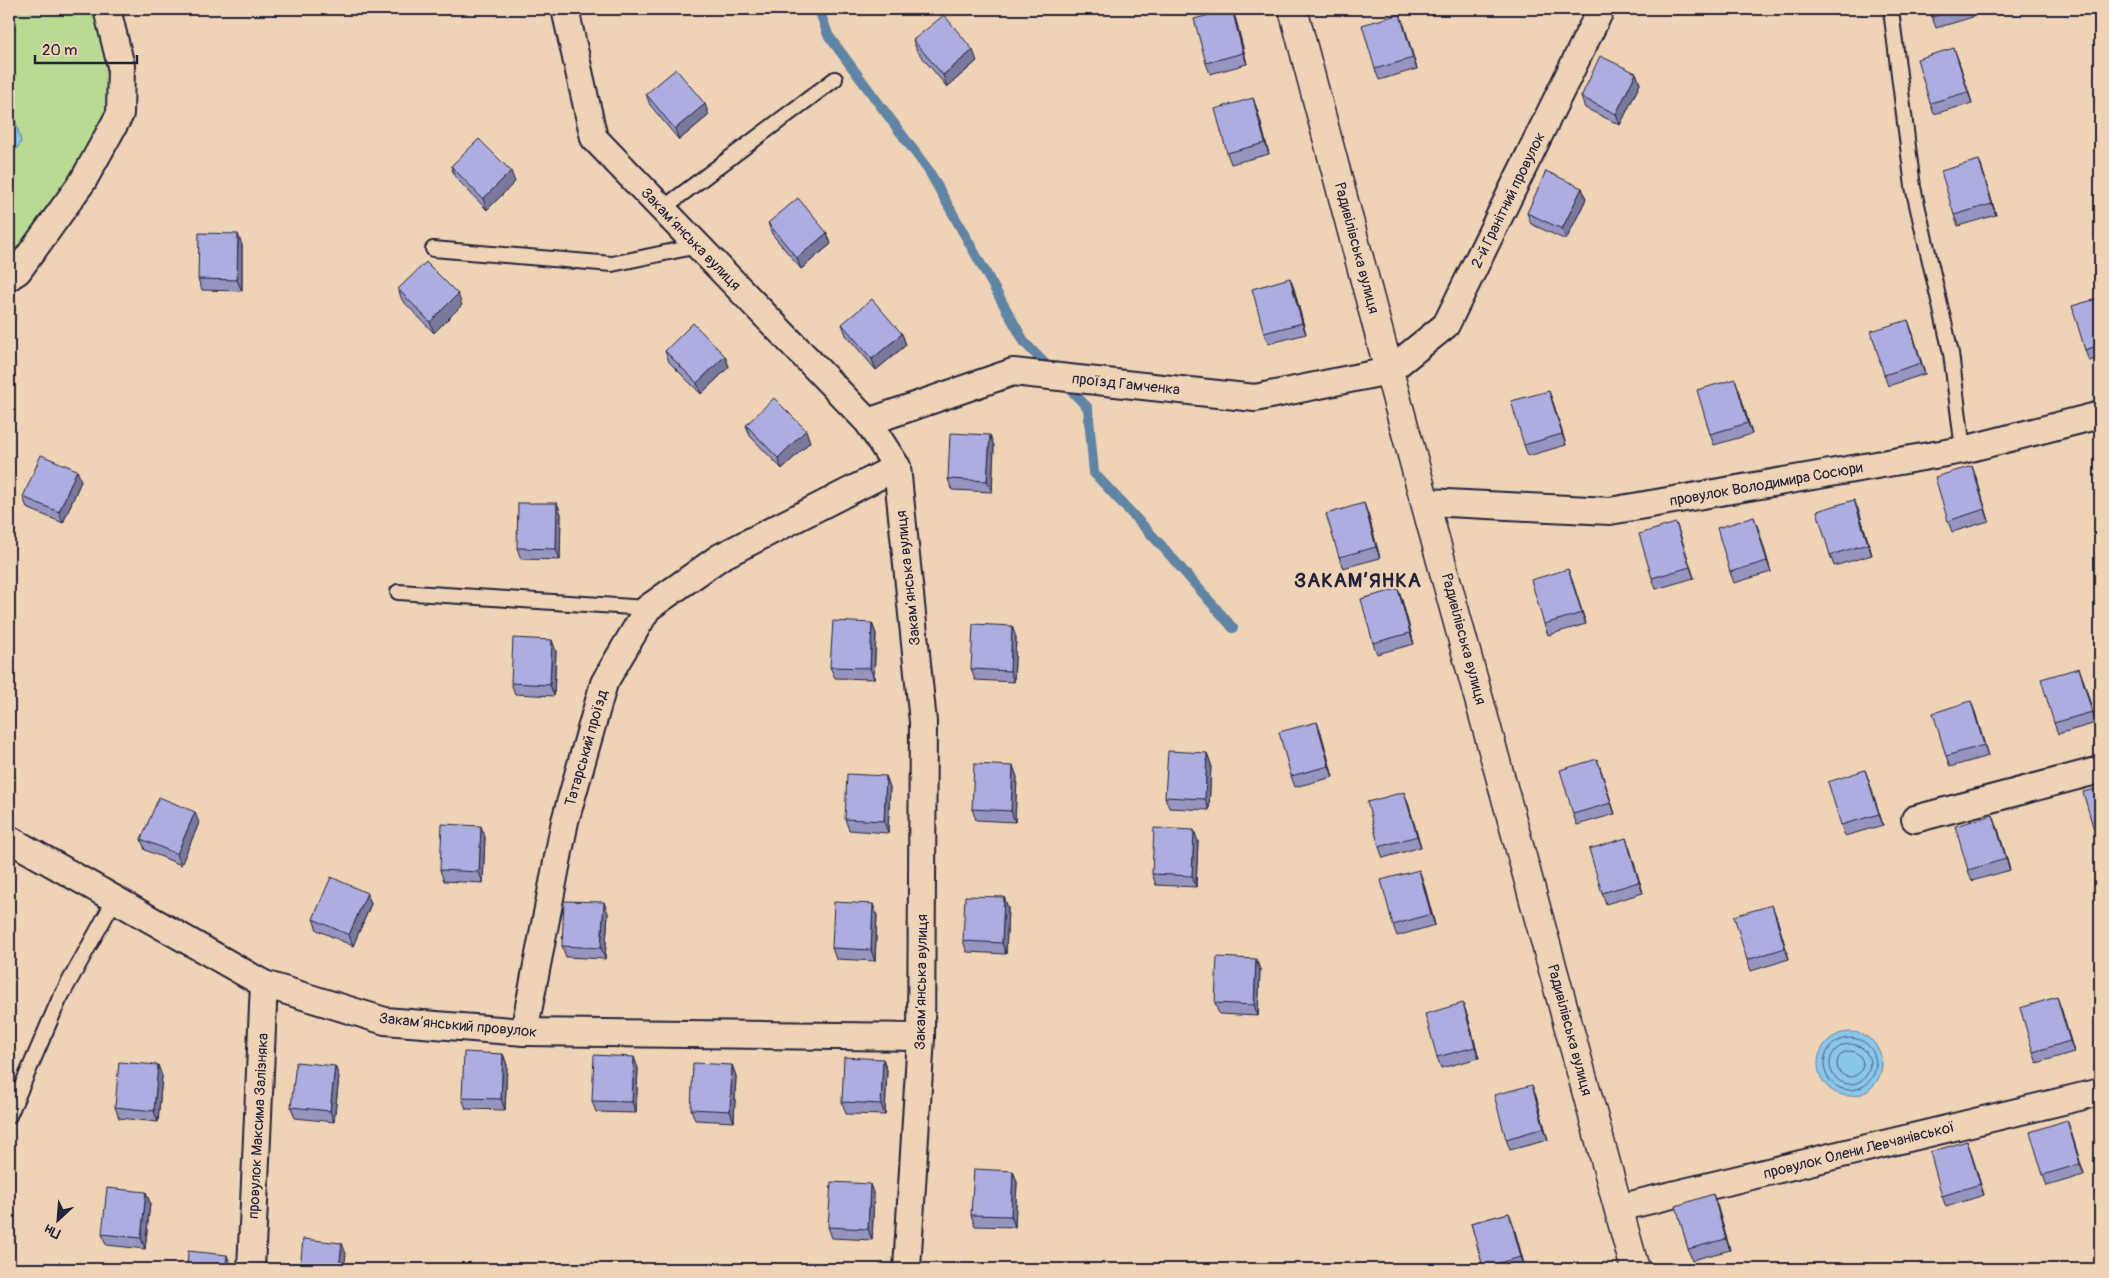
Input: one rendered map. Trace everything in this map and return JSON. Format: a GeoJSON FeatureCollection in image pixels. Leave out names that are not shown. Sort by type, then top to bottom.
{"type":"FeatureCollection","features":[{"type":"Feature","properties":{"kind":"street"},"geometry":{"type":"LineString","coordinates":[[9,277],[18,271],[83,181],[120,114],[121,66],[106,9]]}},
{"type":"Feature","properties":{"kind":"street","name":"Закамʼянська вулиця"},"geometry":{"type":"LineString","coordinates":[[565,9],[594,138],[868,422],[897,467],[923,722],[921,1037],[907,1269]]}},
{"type":"Feature","properties":{"kind":"street","name":"Радивілівська вулиця"},"geometry":{"type":"LineString","coordinates":[[1293,9],[1389,371],[1427,502],[1635,1269]]}},
{"type":"Feature","properties":{"kind":"street","name":"2-й Гранітний провулок"},"geometry":{"type":"LineString","coordinates":[[1389,371],[1446,325],[1601,9]]}},
{"type":"Feature","properties":{"kind":"street","name":"проїзд Гамченка"},"geometry":{"type":"LineString","coordinates":[[868,422],[1013,372],[1255,398],[1389,371]]}},
{"type":"Feature","properties":{"kind":"street","name":"провулок Володимира Сосюри"},"geometry":{"type":"LineString","coordinates":[[1427,502],[1610,511],[1964,450],[2100,416]]}},
{"type":"Feature","properties":{"kind":"street","name":"Татарський проїзд"},"geometry":{"type":"LineString","coordinates":[[524,1032],[565,821],[604,683],[648,608],[720,557],[897,467]]}},
{"type":"Feature","properties":{"kind":"street"},"geometry":{"type":"LineString","coordinates":[[1916,819],[2100,770]]}},
{"type":"Feature","properties":{"kind":"street","name":"Закамʼянський провулок"},"geometry":{"type":"LineString","coordinates":[[9,839],[264,984],[385,1021],[524,1032],[921,1037]]}},
{"type":"Feature","properties":{"kind":"street","name":"провулок Максима Залізняка"},"geometry":{"type":"LineString","coordinates":[[251,1269],[264,984]]}},
{"type":"Feature","properties":{"kind":"street","name":"провулок Олени Левчанівської"},"geometry":{"type":"LineString","coordinates":[[1618,1208],[2100,1092]]}},
{"type":"Feature","properties":{"kind":"lane"},"geometry":{"type":"LineString","coordinates":[[1891,10],[1900,93],[1914,187],[1951,353],[1964,450]]}},
{"type":"Feature","properties":{"kind":"lane"},"geometry":{"type":"LineString","coordinates":[[662,209],[834,79]]}},
{"type":"Feature","properties":{"kind":"lane"},"geometry":{"type":"LineString","coordinates":[[433,248],[612,264],[698,246]]}},
{"type":"Feature","properties":{"kind":"lane"},"geometry":{"type":"LineString","coordinates":[[398,592],[648,608]]}},
{"type":"Feature","properties":{"kind":"lane"},"geometry":{"type":"LineString","coordinates":[[9,1116],[59,1000],[115,899]]}},
{"type":"Feature","properties":{"kind":"green space"},"geometry":{"type":"Polygon","coordinates":[[[9,9],[107,9],[120,114],[18,271],[9,301],[9,160],[21,142],[9,95],[9,9]]]}},
{"type":"Feature","properties":{"kind":"water"},"geometry":{"type":"Polygon","coordinates":[[[9,95],[21,142],[9,160],[9,95]]]}},
{"type":"Feature","properties":{"kind":"water"},"geometry":{"type":"Polygon","coordinates":[[[1850,1032],[1868,1038],[1876,1046],[1882,1064],[1876,1082],[1868,1090],[1850,1096],[1832,1090],[1824,1082],[1818,1064],[1824,1046],[1832,1038],[1850,1032]]]}},
{"type":"Feature","properties":{"kind":"building"},"geometry":{"type":"Polygon","coordinates":[[[1232,9],[1243,53],[1206,63],[1194,19],[1232,9]]]}},
{"type":"Feature","properties":{"kind":"building"},"geometry":{"type":"Polygon","coordinates":[[[1929,9],[1959,9],[1932,17],[1929,9]]]}},
{"type":"Feature","properties":{"kind":"building"},"geometry":{"type":"Polygon","coordinates":[[[1400,14],[1413,58],[1375,69],[1362,25],[1400,14]]]}},
{"type":"Feature","properties":{"kind":"building"},"geometry":{"type":"Polygon","coordinates":[[[944,15],[973,50],[943,75],[913,40],[944,15]]]}},
{"type":"Feature","properties":{"kind":"building"},"geometry":{"type":"Polygon","coordinates":[[[1954,48],[1968,92],[1930,103],[1917,59],[1954,48]]]}},
{"type":"Feature","properties":{"kind":"building"},"geometry":{"type":"Polygon","coordinates":[[[1600,56],[1636,73],[1616,114],[1581,97],[1600,56]]]}},
{"type":"Feature","properties":{"kind":"building"},"geometry":{"type":"Polygon","coordinates":[[[676,69],[705,104],[675,129],[646,94],[676,69]]]}},
{"type":"Feature","properties":{"kind":"building"},"geometry":{"type":"Polygon","coordinates":[[[1253,98],[1265,143],[1227,153],[1215,109],[1253,98]]]}},
{"type":"Feature","properties":{"kind":"building"},"geometry":{"type":"Polygon","coordinates":[[[479,139],[511,171],[483,199],[451,166],[479,139]]]}},
{"type":"Feature","properties":{"kind":"building"},"geometry":{"type":"Polygon","coordinates":[[[1979,160],[1992,204],[1954,215],[1941,171],[1979,160]]]}},
{"type":"Feature","properties":{"kind":"building"},"geometry":{"type":"Polygon","coordinates":[[[1546,171],[1582,188],[1562,229],[1527,213],[1546,171]]]}},
{"type":"Feature","properties":{"kind":"building"},"geometry":{"type":"Polygon","coordinates":[[[798,198],[827,233],[797,258],[768,223],[798,198]]]}},
{"type":"Feature","properties":{"kind":"building"},"geometry":{"type":"Polygon","coordinates":[[[199,233],[238,234],[237,280],[198,279],[199,233]]]}},
{"type":"Feature","properties":{"kind":"building"},"geometry":{"type":"Polygon","coordinates":[[[426,262],[458,294],[430,322],[398,289],[426,262]]]}},
{"type":"Feature","properties":{"kind":"building"},"geometry":{"type":"Polygon","coordinates":[[[1290,278],[1302,323],[1264,333],[1252,289],[1290,278]]]}},
{"type":"Feature","properties":{"kind":"building"},"geometry":{"type":"Polygon","coordinates":[[[2100,298],[2100,345],[2085,350],[2072,306],[2100,298]]]}},
{"type":"Feature","properties":{"kind":"building"},"geometry":{"type":"Polygon","coordinates":[[[872,299],[902,334],[872,359],[842,324],[872,299]]]}},
{"type":"Feature","properties":{"kind":"building"},"geometry":{"type":"Polygon","coordinates":[[[1908,320],[1921,363],[1884,375],[1871,331],[1908,320]]]}},
{"type":"Feature","properties":{"kind":"building"},"geometry":{"type":"Polygon","coordinates":[[[693,323],[725,356],[697,383],[665,351],[693,323]]]}},
{"type":"Feature","properties":{"kind":"building"},"geometry":{"type":"Polygon","coordinates":[[[1735,379],[1748,423],[1710,434],[1697,390],[1735,379]]]}},
{"type":"Feature","properties":{"kind":"building"},"geometry":{"type":"Polygon","coordinates":[[[1549,391],[1562,434],[1524,445],[1511,401],[1549,391]]]}},
{"type":"Feature","properties":{"kind":"building"},"geometry":{"type":"Polygon","coordinates":[[[774,398],[806,430],[778,458],[746,425],[774,398]]]}},
{"type":"Feature","properties":{"kind":"building"},"geometry":{"type":"Polygon","coordinates":[[[950,433],[990,435],[987,481],[948,479],[950,433]]]}},
{"type":"Feature","properties":{"kind":"building"},"geometry":{"type":"Polygon","coordinates":[[[41,455],[77,470],[59,512],[23,497],[41,455]]]}},
{"type":"Feature","properties":{"kind":"building"},"geometry":{"type":"Polygon","coordinates":[[[1972,466],[1985,509],[1948,521],[1935,477],[1972,466]]]}},
{"type":"Feature","properties":{"kind":"building"},"geometry":{"type":"Polygon","coordinates":[[[1854,500],[1868,544],[1830,555],[1817,511],[1854,500]]]}},
{"type":"Feature","properties":{"kind":"building"},"geometry":{"type":"Polygon","coordinates":[[[518,503],[557,503],[556,549],[517,548],[518,503]]]}},
{"type":"Feature","properties":{"kind":"building"},"geometry":{"type":"Polygon","coordinates":[[[1364,503],[1376,547],[1339,557],[1326,514],[1364,503]]]}},
{"type":"Feature","properties":{"kind":"building"},"geometry":{"type":"Polygon","coordinates":[[[1754,517],[1767,561],[1730,572],[1717,528],[1754,517]]]}},
{"type":"Feature","properties":{"kind":"building"},"geometry":{"type":"Polygon","coordinates":[[[1676,523],[1690,567],[1652,578],[1639,534],[1676,523]]]}},
{"type":"Feature","properties":{"kind":"building"},"geometry":{"type":"Polygon","coordinates":[[[1568,569],[1582,613],[1544,624],[1531,580],[1568,569]]]}},
{"type":"Feature","properties":{"kind":"building"},"geometry":{"type":"Polygon","coordinates":[[[1398,589],[1410,633],[1373,643],[1361,599],[1398,589]]]}},
{"type":"Feature","properties":{"kind":"building"},"geometry":{"type":"Polygon","coordinates":[[[833,621],[872,623],[870,668],[830,667],[833,621]]]}},
{"type":"Feature","properties":{"kind":"building"},"geometry":{"type":"Polygon","coordinates":[[[973,624],[1012,626],[1010,671],[971,669],[973,624]]]}},
{"type":"Feature","properties":{"kind":"building"},"geometry":{"type":"Polygon","coordinates":[[[513,638],[552,640],[550,685],[511,683],[513,638]]]}},
{"type":"Feature","properties":{"kind":"building"},"geometry":{"type":"Polygon","coordinates":[[[2079,668],[2092,712],[2054,723],[2041,679],[2079,668]]]}},
{"type":"Feature","properties":{"kind":"building"},"geometry":{"type":"Polygon","coordinates":[[[1971,701],[1984,745],[1946,756],[1933,713],[1971,701]]]}},
{"type":"Feature","properties":{"kind":"building"},"geometry":{"type":"Polygon","coordinates":[[[1317,722],[1329,766],[1291,776],[1279,732],[1317,722]]]}},
{"type":"Feature","properties":{"kind":"building"},"geometry":{"type":"Polygon","coordinates":[[[1168,751],[1207,753],[1205,799],[1165,797],[1168,751]]]}},
{"type":"Feature","properties":{"kind":"building"},"geometry":{"type":"Polygon","coordinates":[[[1597,759],[1611,803],[1573,814],[1560,770],[1597,759]]]}},
{"type":"Feature","properties":{"kind":"building"},"geometry":{"type":"Polygon","coordinates":[[[974,764],[1013,766],[1011,811],[972,809],[974,764]]]}},
{"type":"Feature","properties":{"kind":"building"},"geometry":{"type":"Polygon","coordinates":[[[1865,770],[1879,814],[1841,825],[1828,782],[1865,770]]]}},
{"type":"Feature","properties":{"kind":"building"},"geometry":{"type":"Polygon","coordinates":[[[847,774],[886,776],[884,821],[845,819],[847,774]]]}},
{"type":"Feature","properties":{"kind":"building"},"geometry":{"type":"Polygon","coordinates":[[[2100,788],[2100,835],[2096,837],[2083,792],[2100,788]]]}},
{"type":"Feature","properties":{"kind":"building"},"geometry":{"type":"Polygon","coordinates":[[[1404,792],[1417,836],[1379,847],[1367,802],[1404,792]]]}},
{"type":"Feature","properties":{"kind":"building"},"geometry":{"type":"Polygon","coordinates":[[[159,797],[195,812],[177,854],[141,839],[159,797]]]}},
{"type":"Feature","properties":{"kind":"building"},"geometry":{"type":"Polygon","coordinates":[[[1993,815],[2006,859],[1968,870],[1955,826],[1993,815]]]}},
{"type":"Feature","properties":{"kind":"building"},"geometry":{"type":"Polygon","coordinates":[[[442,824],[481,826],[479,872],[440,870],[442,824]]]}},
{"type":"Feature","properties":{"kind":"building"},"geometry":{"type":"Polygon","coordinates":[[[1154,828],[1194,830],[1192,876],[1152,874],[1154,828]]]}},
{"type":"Feature","properties":{"kind":"building"},"geometry":{"type":"Polygon","coordinates":[[[1626,838],[1639,882],[1602,893],[1589,849],[1626,838]]]}},
{"type":"Feature","properties":{"kind":"building"},"geometry":{"type":"Polygon","coordinates":[[[1419,870],[1431,914],[1393,925],[1381,880],[1419,870]]]}},
{"type":"Feature","properties":{"kind":"building"},"geometry":{"type":"Polygon","coordinates":[[[331,877],[367,893],[349,935],[313,919],[331,877]]]}},
{"type":"Feature","properties":{"kind":"building"},"geometry":{"type":"Polygon","coordinates":[[[965,896],[1004,897],[1002,943],[963,941],[965,896]]]}},
{"type":"Feature","properties":{"kind":"building"},"geometry":{"type":"Polygon","coordinates":[[[564,901],[604,902],[601,948],[562,946],[564,901]]]}},
{"type":"Feature","properties":{"kind":"building"},"geometry":{"type":"Polygon","coordinates":[[[834,902],[873,904],[871,950],[832,948],[834,902]]]}},
{"type":"Feature","properties":{"kind":"building"},"geometry":{"type":"Polygon","coordinates":[[[1772,905],[1785,948],[1747,960],[1734,916],[1772,905]]]}},
{"type":"Feature","properties":{"kind":"building"},"geometry":{"type":"Polygon","coordinates":[[[1217,957],[1256,959],[1254,1005],[1215,1003],[1217,957]]]}},
{"type":"Feature","properties":{"kind":"building"},"geometry":{"type":"Polygon","coordinates":[[[2057,997],[2070,1041],[2033,1052],[2020,1008],[2057,997]]]}},
{"type":"Feature","properties":{"kind":"building"},"geometry":{"type":"Polygon","coordinates":[[[1463,1003],[1475,1047],[1437,1057],[1425,1014],[1463,1003]]]}},
{"type":"Feature","properties":{"kind":"building"},"geometry":{"type":"Polygon","coordinates":[[[464,1052],[503,1054],[501,1099],[462,1098],[464,1052]]]}},
{"type":"Feature","properties":{"kind":"building"},"geometry":{"type":"Polygon","coordinates":[[[594,1055],[634,1057],[632,1102],[592,1101],[594,1055]]]}},
{"type":"Feature","properties":{"kind":"building"},"geometry":{"type":"Polygon","coordinates":[[[844,1057],[883,1059],[881,1104],[842,1102],[844,1057]]]}},
{"type":"Feature","properties":{"kind":"building"},"geometry":{"type":"Polygon","coordinates":[[[119,1062],[158,1065],[154,1111],[115,1107],[119,1062]]]}},
{"type":"Feature","properties":{"kind":"building"},"geometry":{"type":"Polygon","coordinates":[[[296,1062],[335,1066],[330,1111],[291,1107],[296,1062]]]}},
{"type":"Feature","properties":{"kind":"building"},"geometry":{"type":"Polygon","coordinates":[[[693,1063],[732,1065],[730,1111],[691,1109],[693,1063]]]}},
{"type":"Feature","properties":{"kind":"building"},"geometry":{"type":"Polygon","coordinates":[[[1532,1085],[1544,1128],[1506,1139],[1494,1095],[1532,1085]]]}},
{"type":"Feature","properties":{"kind":"building"},"geometry":{"type":"Polygon","coordinates":[[[2067,1120],[2080,1164],[2043,1175],[2030,1132],[2067,1120]]]}},
{"type":"Feature","properties":{"kind":"building"},"geometry":{"type":"Polygon","coordinates":[[[1967,1141],[1980,1184],[1942,1196],[1930,1152],[1967,1141]]]}},
{"type":"Feature","properties":{"kind":"building"},"geometry":{"type":"Polygon","coordinates":[[[974,1169],[1013,1171],[1011,1216],[971,1215],[974,1169]]]}},
{"type":"Feature","properties":{"kind":"building"},"geometry":{"type":"Polygon","coordinates":[[[831,1182],[870,1184],[868,1229],[828,1227],[831,1182]]]}},
{"type":"Feature","properties":{"kind":"building"},"geometry":{"type":"Polygon","coordinates":[[[107,1188],[146,1192],[141,1238],[102,1234],[107,1188]]]}},
{"type":"Feature","properties":{"kind":"building"},"geometry":{"type":"Polygon","coordinates":[[[1713,1194],[1726,1239],[1688,1249],[1676,1206],[1713,1194]]]}},
{"type":"Feature","properties":{"kind":"building"},"geometry":{"type":"Polygon","coordinates":[[[1509,1213],[1521,1257],[1483,1267],[1471,1223],[1509,1213]]]}},
{"type":"Feature","properties":{"kind":"building"},"geometry":{"type":"Polygon","coordinates":[[[303,1239],[342,1243],[339,1269],[300,1269],[303,1239]]]}},
{"type":"Feature","properties":{"kind":"building"},"geometry":{"type":"Polygon","coordinates":[[[188,1251],[227,1255],[226,1269],[187,1269],[188,1251]]]}},
{"type":"Feature","properties":{"kind":"waterway"},"geometry":{"type":"LineString","coordinates":[[819,9],[828,35],[929,171],[1025,343],[1053,372]]}},
{"type":"Feature","properties":{"kind":"waterway"},"geometry":{"type":"LineString","coordinates":[[1063,382],[1088,408],[1094,473],[1161,545],[1233,628]]}},
{"type":"Feature","properties":{"kind":"district","name":"ЗАКАМ’ЯНКА"},"geometry":{"type":"Point","coordinates":[1358,580]}}]}
